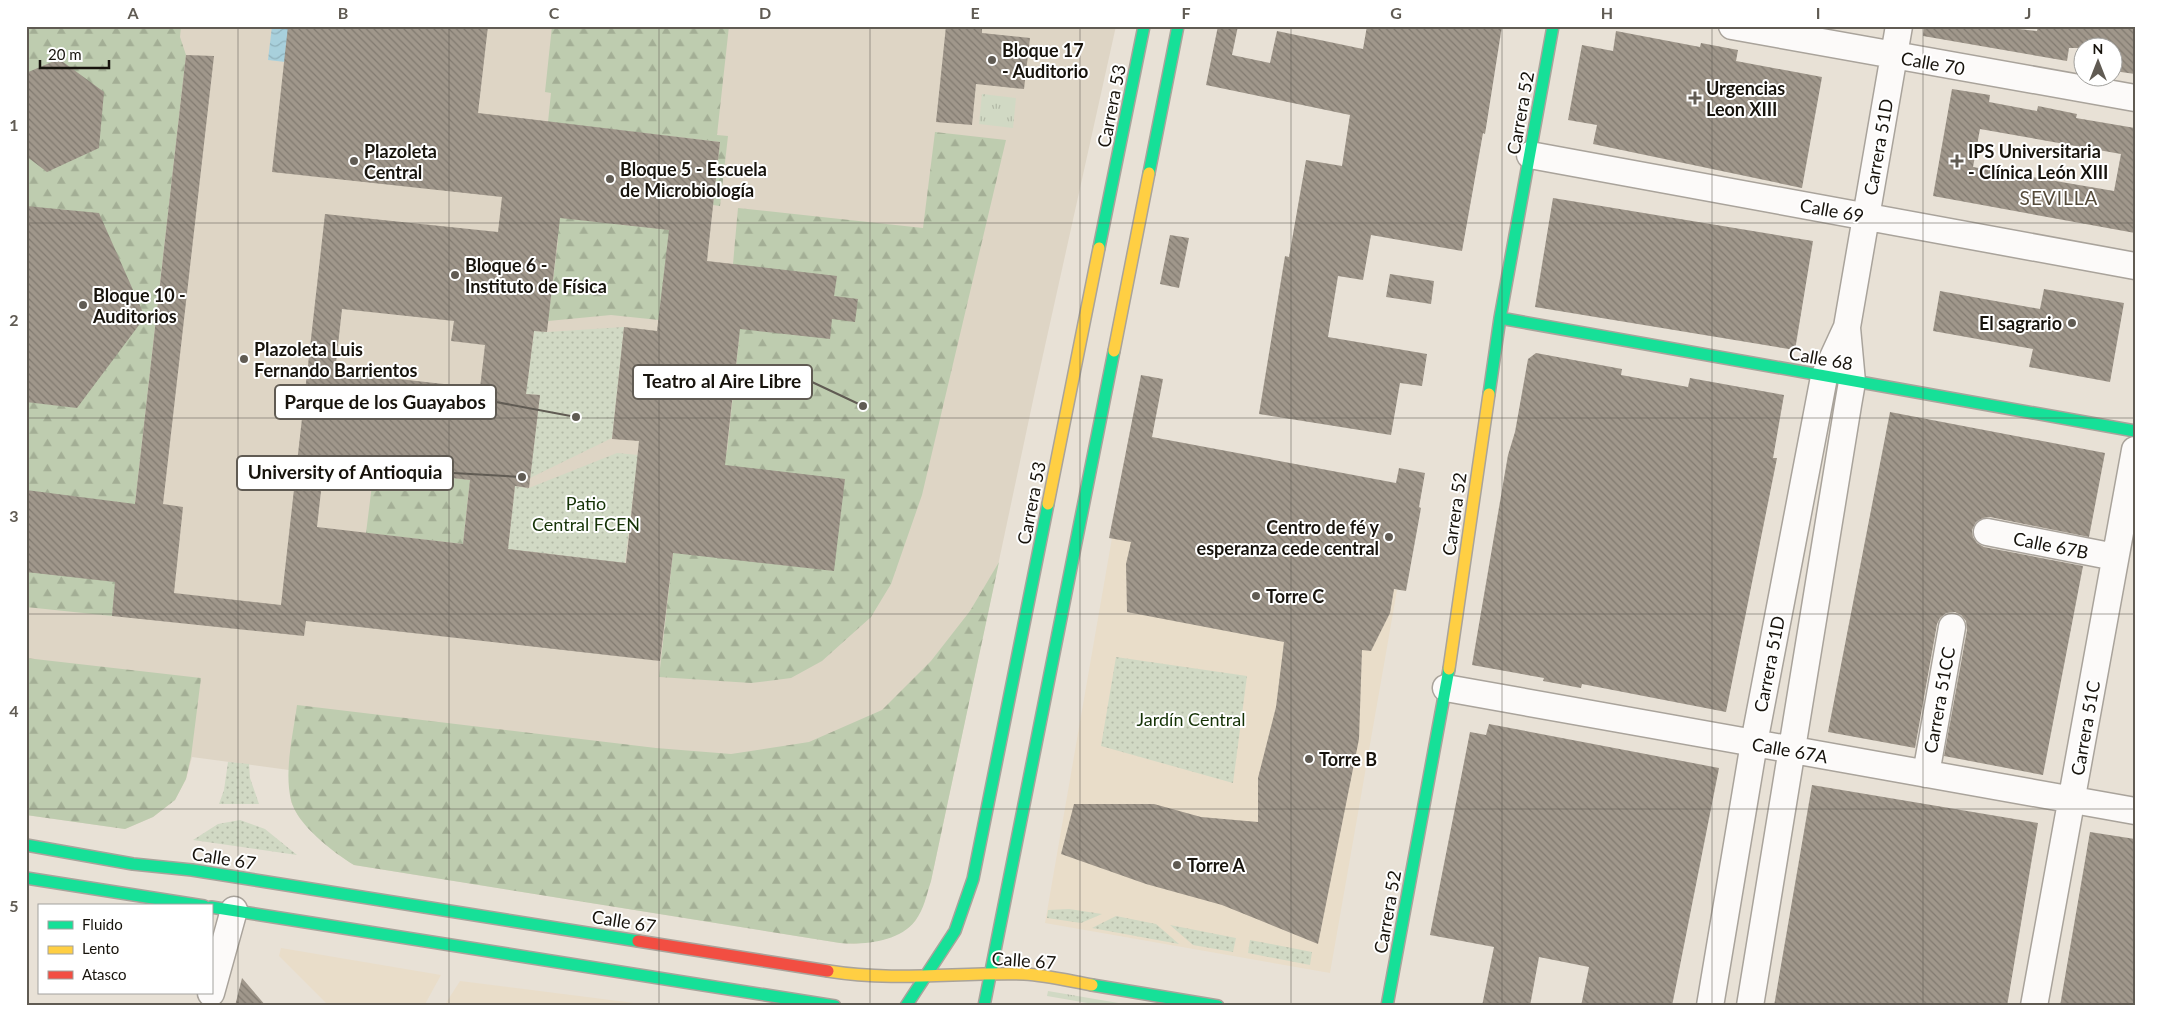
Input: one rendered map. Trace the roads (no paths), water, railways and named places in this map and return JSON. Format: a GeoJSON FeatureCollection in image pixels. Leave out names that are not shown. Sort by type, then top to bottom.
{"type":"FeatureCollection","features":[{"type":"Feature","properties":{"kind":"main road","name":"Carrera 53"},"geometry":{"type":"LineString","coordinates":[[906,1006],[955,931],[973,879],[1144,26]]}},
{"type":"Feature","properties":{"kind":"main road"},"geometry":{"type":"LineString","coordinates":[[984,1006],[1178,26]]}},
{"type":"Feature","properties":{"kind":"main road","name":"Carrera 52"},"geometry":{"type":"LineString","coordinates":[[1388,1006],[1446,688],[1500,318],[1553,26]]}},
{"type":"Feature","properties":{"kind":"main road","name":"Calle 68"},"geometry":{"type":"LineString","coordinates":[[1500,318],[2135,431]]}},
{"type":"Feature","properties":{"kind":"main road","name":"Calle 67"},"geometry":{"type":"LineString","coordinates":[[26,845],[133,864],[192,870],[859,976],[925,977],[1025,974],[1218,1006]]}},
{"type":"Feature","properties":{"kind":"main road"},"geometry":{"type":"LineString","coordinates":[[26,878],[191,904]]}},
{"type":"Feature","properties":{"kind":"main road"},"geometry":{"type":"LineString","coordinates":[[223,909],[835,1006]]}},
{"type":"Feature","properties":{"kind":"main road"},"geometry":{"type":"LineString","coordinates":[[717,987],[736,1000]]}},
{"type":"Feature","properties":{"kind":"street","name":"Calle 70"},"geometry":{"type":"LineString","coordinates":[[1732,26],[1893,57],[2135,98]]}},
{"type":"Feature","properties":{"kind":"street","name":"Carrera 51D"},"geometry":{"type":"LineString","coordinates":[[1750,1006],[1852,382],[1847,328],[1899,26]]}},
{"type":"Feature","properties":{"kind":"street","name":"Calle 69"},"geometry":{"type":"LineString","coordinates":[[1530,155],[2135,266]]}},
{"type":"Feature","properties":{"kind":"street","name":"Carrera 51D"},"geometry":{"type":"LineString","coordinates":[[1710,1006],[1754,743],[1824,377],[1847,328]]}},
{"type":"Feature","properties":{"kind":"street","name":"Carrera 51C"},"geometry":{"type":"LineString","coordinates":[[2034,1006],[2135,450]]}},
{"type":"Feature","properties":{"kind":"street","name":"Calle 67B"},"geometry":{"type":"LineString","coordinates":[[1987,532],[2115,557]]}},
{"type":"Feature","properties":{"kind":"street","name":"Carrera 51CC"},"geometry":{"type":"LineString","coordinates":[[1926,774],[1952,627]]}},
{"type":"Feature","properties":{"kind":"street","name":"Calle 67A"},"geometry":{"type":"LineString","coordinates":[[1446,688],[2135,811]]}},
{"type":"Feature","properties":{"kind":"street"},"geometry":{"type":"LineString","coordinates":[[212,986],[223,909]]}},
{"type":"Feature","properties":{"kind":"water"},"geometry":{"type":"Polygon","coordinates":[[[272,26],[298,26],[294,63],[268,60],[272,26]]]}},
{"type":"Feature","properties":{"kind":"place","name":"Bloque 17 - Auditorio"},"geometry":{"type":"Point","coordinates":[992,60]}},
{"type":"Feature","properties":{"kind":"place","name":"Urgencias Leon XIII"},"geometry":{"type":"Point","coordinates":[1695,98]}},
{"type":"Feature","properties":{"kind":"place","name":"Plazoleta Central"},"geometry":{"type":"Point","coordinates":[354,161]}},
{"type":"Feature","properties":{"kind":"place","name":"IPS Universitaria - Clínica León XIII"},"geometry":{"type":"Point","coordinates":[1957,161]}},
{"type":"Feature","properties":{"kind":"place","name":"Bloque 5 - Escuela de Microbiología"},"geometry":{"type":"Point","coordinates":[610,179]}},
{"type":"Feature","properties":{"kind":"place","name":"Bloque 6 - Instituto de Física"},"geometry":{"type":"Point","coordinates":[455,275]}},
{"type":"Feature","properties":{"kind":"place","name":"Bloque 10 - Auditorios"},"geometry":{"type":"Point","coordinates":[83,305]}},
{"type":"Feature","properties":{"kind":"place","name":"El sagrario"},"geometry":{"type":"Point","coordinates":[2072,323]}},
{"type":"Feature","properties":{"kind":"place","name":"Plazoleta Luis Fernando Barrientos"},"geometry":{"type":"Point","coordinates":[244,359]}},
{"type":"Feature","properties":{"kind":"place","name":"Teatro al Aire Libre"},"geometry":{"type":"Point","coordinates":[863,406]}},
{"type":"Feature","properties":{"kind":"place","name":"Parque de los Guayabos"},"geometry":{"type":"Point","coordinates":[576,417]}},
{"type":"Feature","properties":{"kind":"place","name":"University of Antioquia"},"geometry":{"type":"Point","coordinates":[522,477]}},
{"type":"Feature","properties":{"kind":"place","name":"Centro de fé y esperanza cede central"},"geometry":{"type":"Point","coordinates":[1389,537]}},
{"type":"Feature","properties":{"kind":"place","name":"Torre C"},"geometry":{"type":"Point","coordinates":[1256,596]}},
{"type":"Feature","properties":{"kind":"place","name":"Torre B"},"geometry":{"type":"Point","coordinates":[1309,759]}},
{"type":"Feature","properties":{"kind":"place","name":"Torre A"},"geometry":{"type":"Point","coordinates":[1177,865]}},
{"type":"Feature","properties":{"kind":"district","name":"SEVILLA"},"geometry":{"type":"Point","coordinates":[2059,197]}},
{"type":"Feature","properties":{"kind":"park label","name":"Patio Central FCEN"},"geometry":{"type":"Point","coordinates":[586,513]}},
{"type":"Feature","properties":{"kind":"park label","name":"Jardín Central"},"geometry":{"type":"Point","coordinates":[1191,719]}}]}
